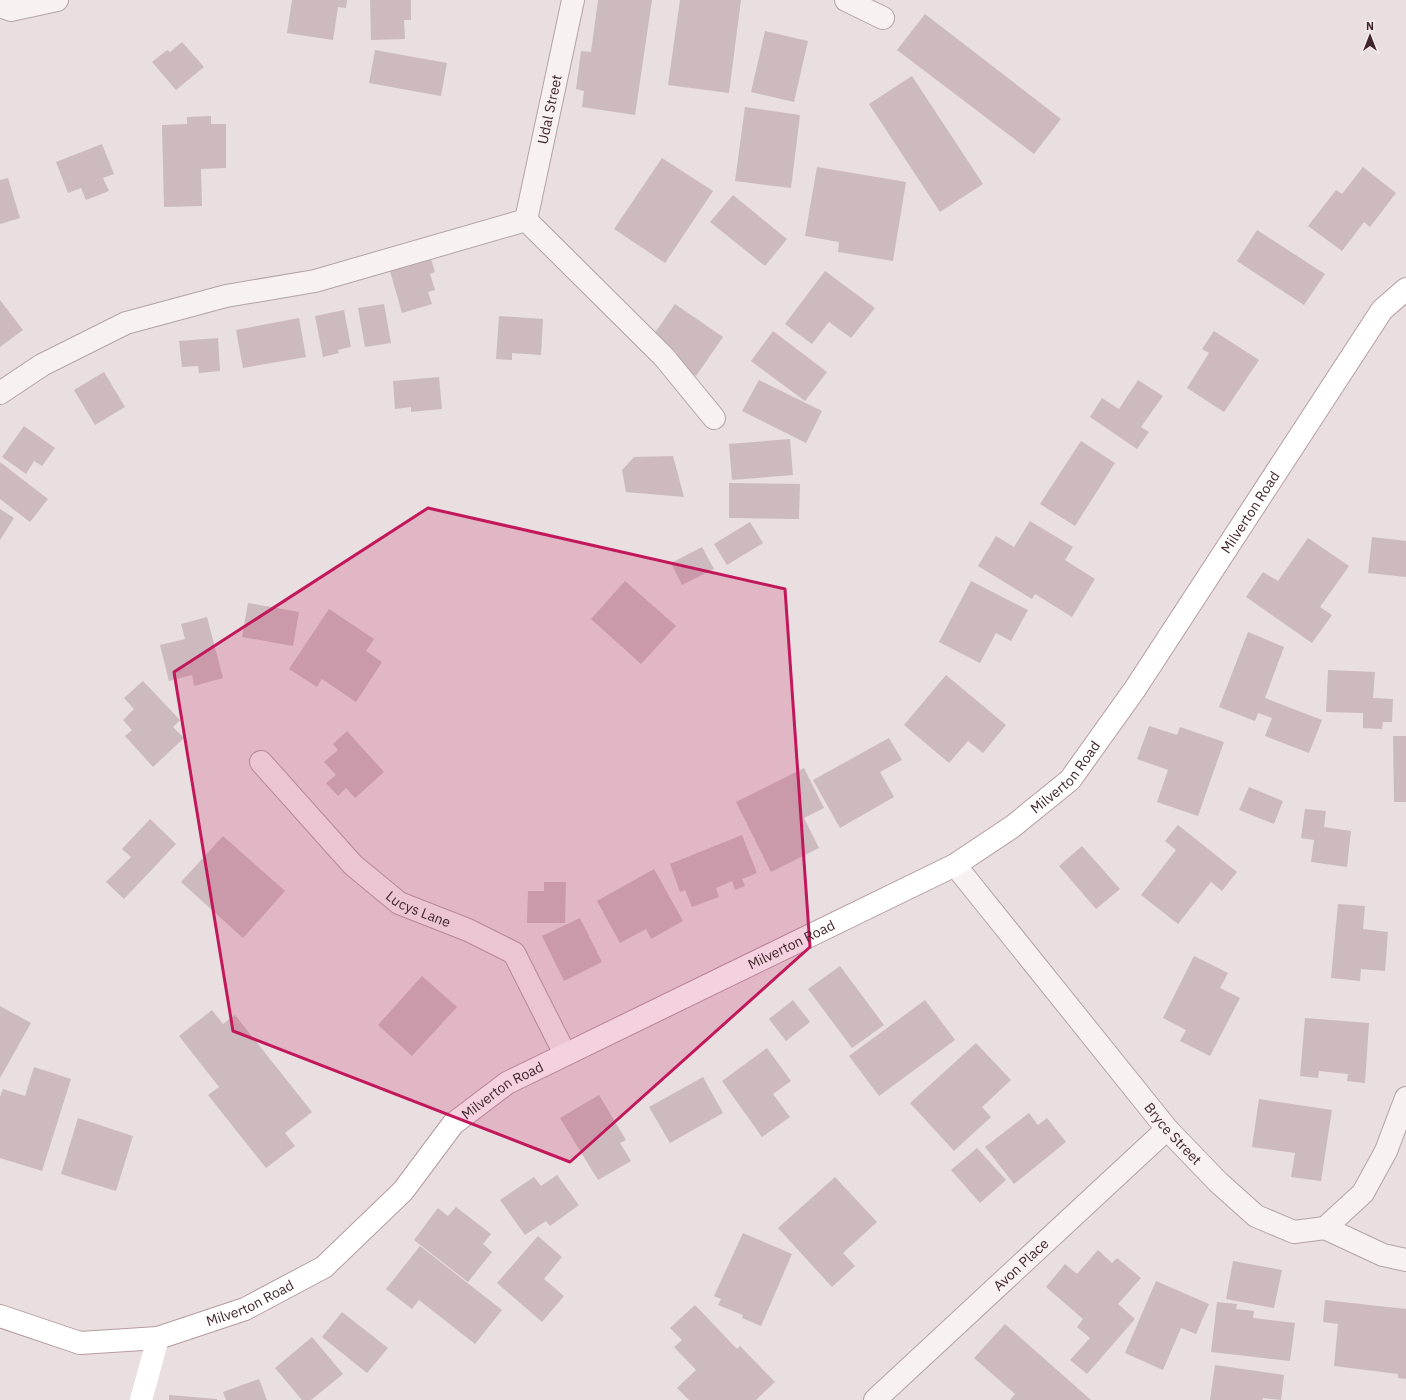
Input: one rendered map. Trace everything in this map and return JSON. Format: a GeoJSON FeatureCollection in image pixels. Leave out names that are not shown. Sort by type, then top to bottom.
{"type":"FeatureCollection","features":[{"type":"Feature","properties":{"kind":"main road","name":"Milverton Road"},"geometry":{"type":"LineString","coordinates":[[0,1316],[80,1343],[158,1338],[245,1309],[324,1267],[403,1191],[453,1124],[507,1083],[955,865],[1012,827],[1070,780],[1135,689],[1382,310],[1406,289]]}},
{"type":"Feature","properties":{"kind":"main road"},"geometry":{"type":"LineString","coordinates":[[141,1400],[158,1338]]}},
{"type":"Feature","properties":{"kind":"street"},"geometry":{"type":"LineString","coordinates":[[0,6],[11,10],[57,0]]}},
{"type":"Feature","properties":{"kind":"street","name":"Udal Street"},"geometry":{"type":"LineString","coordinates":[[526,220],[573,0]]}},
{"type":"Feature","properties":{"kind":"street"},"geometry":{"type":"LineString","coordinates":[[846,0],[883,18]]}},
{"type":"Feature","properties":{"kind":"street"},"geometry":{"type":"LineString","coordinates":[[0,392],[42,365],[126,322],[226,296],[315,281],[526,220],[664,357],[714,418]]}},
{"type":"Feature","properties":{"kind":"street","name":"Lucys Lane"},"geometry":{"type":"LineString","coordinates":[[261,762],[353,865],[399,903],[468,930],[514,953],[565,1054]]}},
{"type":"Feature","properties":{"kind":"street","name":"Bryce Street"},"geometry":{"type":"LineString","coordinates":[[955,865],[1167,1129],[1218,1182],[1256,1216],[1294,1232],[1325,1228]]}},
{"type":"Feature","properties":{"kind":"street"},"geometry":{"type":"LineString","coordinates":[[1406,1098],[1386,1151],[1364,1193],[1325,1228],[1383,1255],[1406,1260]]}},
{"type":"Feature","properties":{"kind":"street","name":"Avon Place"},"geometry":{"type":"LineString","coordinates":[[875,1400],[1167,1129]]}},
{"type":"Feature","properties":{"kind":"highlighted area"},"geometry":{"type":"Polygon","coordinates":[[[428,508],[785,589],[810,947],[570,1162],[233,1031],[174,672],[428,508]]]}},
{"type":"Feature","properties":{"kind":"building"},"geometry":{"type":"Polygon","coordinates":[[[292,0],[347,0],[346,8],[338,7],[333,40],[287,33],[292,0]]]}},
{"type":"Feature","properties":{"kind":"building"},"geometry":{"type":"Polygon","coordinates":[[[370,0],[411,0],[411,20],[404,20],[405,39],[371,40],[370,0]]]}},
{"type":"Feature","properties":{"kind":"building"},"geometry":{"type":"Polygon","coordinates":[[[598,0],[652,0],[635,115],[582,107],[584,91],[576,89],[581,51],[591,52],[598,0]]]}},
{"type":"Feature","properties":{"kind":"building"},"geometry":{"type":"Polygon","coordinates":[[[680,0],[741,0],[729,93],[668,85],[680,0]]]}},
{"type":"Feature","properties":{"kind":"building"},"geometry":{"type":"Polygon","coordinates":[[[925,14],[1061,119],[1034,154],[897,50],[925,14]]]}},
{"type":"Feature","properties":{"kind":"building"},"geometry":{"type":"Polygon","coordinates":[[[765,31],[808,41],[794,102],[751,92],[765,31]]]}},
{"type":"Feature","properties":{"kind":"building"},"geometry":{"type":"Polygon","coordinates":[[[182,42],[204,67],[176,90],[152,62],[167,50],[170,52],[182,42]]]}},
{"type":"Feature","properties":{"kind":"building"},"geometry":{"type":"Polygon","coordinates":[[[375,50],[447,63],[441,96],[369,83],[375,50]]]}},
{"type":"Feature","properties":{"kind":"building"},"geometry":{"type":"Polygon","coordinates":[[[912,76],[983,184],[940,212],[869,104],[912,76]]]}},
{"type":"Feature","properties":{"kind":"building"},"geometry":{"type":"Polygon","coordinates":[[[745,107],[800,115],[791,188],[735,181],[745,107]]]}},
{"type":"Feature","properties":{"kind":"building"},"geometry":{"type":"Polygon","coordinates":[[[211,116],[211,124],[226,124],[226,168],[201,169],[202,206],[164,207],[162,125],[187,124],[187,117],[211,116]]]}},
{"type":"Feature","properties":{"kind":"building"},"geometry":{"type":"Polygon","coordinates":[[[102,144],[114,174],[103,178],[109,191],[86,200],[81,188],[68,193],[56,162],[102,144]]]}},
{"type":"Feature","properties":{"kind":"building"},"geometry":{"type":"Polygon","coordinates":[[[662,158],[713,191],[665,263],[614,229],[662,158]]]}},
{"type":"Feature","properties":{"kind":"building"},"geometry":{"type":"Polygon","coordinates":[[[817,167],[906,182],[893,261],[838,252],[839,242],[805,236],[817,167]]]}},
{"type":"Feature","properties":{"kind":"building"},"geometry":{"type":"Polygon","coordinates":[[[1363,167],[1396,193],[1370,227],[1364,222],[1342,251],[1308,226],[1336,190],[1342,194],[1363,167]]]}},
{"type":"Feature","properties":{"kind":"building"},"geometry":{"type":"Polygon","coordinates":[[[8,178],[20,218],[0,224],[0,180],[8,178]]]}},
{"type":"Feature","properties":{"kind":"building"},"geometry":{"type":"Polygon","coordinates":[[[733,195],[787,239],[765,266],[710,222],[733,195]]]}},
{"type":"Feature","properties":{"kind":"building"},"geometry":{"type":"Polygon","coordinates":[[[1257,230],[1325,274],[1304,305],[1237,261],[1257,230]]]}},
{"type":"Feature","properties":{"kind":"building"},"geometry":{"type":"Polygon","coordinates":[[[431,259],[435,272],[430,274],[435,290],[428,292],[432,304],[402,313],[390,271],[431,259]]]}},
{"type":"Feature","properties":{"kind":"building"},"geometry":{"type":"Polygon","coordinates":[[[825,271],[875,308],[851,338],[829,322],[812,344],[785,324],[825,271]]]}},
{"type":"Feature","properties":{"kind":"building"},"geometry":{"type":"Polygon","coordinates":[[[0,300],[23,330],[0,347],[0,300]]]}},
{"type":"Feature","properties":{"kind":"building"},"geometry":{"type":"Polygon","coordinates":[[[384,304],[391,343],[365,347],[358,308],[384,304]]]}},
{"type":"Feature","properties":{"kind":"building"},"geometry":{"type":"Polygon","coordinates":[[[675,304],[723,337],[696,376],[673,360],[677,353],[652,337],[675,304]]]}},
{"type":"Feature","properties":{"kind":"building"},"geometry":{"type":"Polygon","coordinates":[[[344,310],[351,347],[338,350],[339,353],[323,357],[315,316],[344,310]]]}},
{"type":"Feature","properties":{"kind":"building"},"geometry":{"type":"Polygon","coordinates":[[[499,316],[543,319],[541,355],[512,353],[512,360],[496,359],[499,316]]]}},
{"type":"Feature","properties":{"kind":"building"},"geometry":{"type":"Polygon","coordinates":[[[299,318],[306,357],[243,368],[236,330],[299,318]]]}},
{"type":"Feature","properties":{"kind":"building"},"geometry":{"type":"Polygon","coordinates":[[[773,331],[827,372],[805,401],[751,361],[773,331]]]}},
{"type":"Feature","properties":{"kind":"building"},"geometry":{"type":"Polygon","coordinates":[[[1214,331],[1259,360],[1224,412],[1187,388],[1209,353],[1202,349],[1214,331]]]}},
{"type":"Feature","properties":{"kind":"building"},"geometry":{"type":"Polygon","coordinates":[[[218,338],[220,371],[199,373],[198,366],[182,367],[179,341],[218,338]]]}},
{"type":"Feature","properties":{"kind":"building"},"geometry":{"type":"Polygon","coordinates":[[[104,372],[125,407],[95,425],[74,390],[104,372]]]}},
{"type":"Feature","properties":{"kind":"building"},"geometry":{"type":"Polygon","coordinates":[[[439,377],[442,409],[411,412],[411,407],[395,409],[393,381],[439,377]]]}},
{"type":"Feature","properties":{"kind":"building"},"geometry":{"type":"Polygon","coordinates":[[[759,380],[822,411],[806,443],[742,411],[759,380]]]}},
{"type":"Feature","properties":{"kind":"building"},"geometry":{"type":"Polygon","coordinates":[[[1138,380],[1163,396],[1141,427],[1149,432],[1137,449],[1090,417],[1102,398],[1119,409],[1138,380]]]}},
{"type":"Feature","properties":{"kind":"building"},"geometry":{"type":"Polygon","coordinates":[[[24,426],[55,448],[42,466],[34,461],[26,474],[2,457],[24,426]]]}},
{"type":"Feature","properties":{"kind":"building"},"geometry":{"type":"Polygon","coordinates":[[[790,439],[793,475],[732,480],[729,444],[790,439]]]}},
{"type":"Feature","properties":{"kind":"building"},"geometry":{"type":"Polygon","coordinates":[[[1081,441],[1115,463],[1075,526],[1040,504],[1081,441]]]}},
{"type":"Feature","properties":{"kind":"building"},"geometry":{"type":"Polygon","coordinates":[[[673,456],[684,497],[626,492],[622,470],[634,457],[673,456]]]}},
{"type":"Feature","properties":{"kind":"building"},"geometry":{"type":"Polygon","coordinates":[[[0,462],[48,499],[30,522],[0,499],[0,462]]]}},
{"type":"Feature","properties":{"kind":"building"},"geometry":{"type":"Polygon","coordinates":[[[729,483],[800,484],[799,519],[729,518],[729,483]]]}},
{"type":"Feature","properties":{"kind":"building"},"geometry":{"type":"Polygon","coordinates":[[[0,509],[14,518],[0,540],[0,509]]]}},
{"type":"Feature","properties":{"kind":"building"},"geometry":{"type":"Polygon","coordinates":[[[1030,521],[1073,547],[1065,560],[1095,579],[1072,617],[1035,594],[1032,599],[978,566],[996,536],[1014,547],[1030,521]]]}},
{"type":"Feature","properties":{"kind":"building"},"geometry":{"type":"Polygon","coordinates":[[[750,522],[763,543],[727,565],[714,544],[750,522]]]}},
{"type":"Feature","properties":{"kind":"building"},"geometry":{"type":"Polygon","coordinates":[[[1372,537],[1406,541],[1406,577],[1368,573],[1372,537]]]}},
{"type":"Feature","properties":{"kind":"building"},"geometry":{"type":"Polygon","coordinates":[[[1308,538],[1349,566],[1320,607],[1332,615],[1312,643],[1246,597],[1263,572],[1278,581],[1308,538]]]}},
{"type":"Feature","properties":{"kind":"building"},"geometry":{"type":"Polygon","coordinates":[[[702,547],[714,569],[682,585],[671,563],[702,547]]]}},
{"type":"Feature","properties":{"kind":"building"},"geometry":{"type":"Polygon","coordinates":[[[625,581],[676,626],[641,664],[591,619],[625,581]]]}},
{"type":"Feature","properties":{"kind":"building"},"geometry":{"type":"Polygon","coordinates":[[[971,581],[1028,610],[1011,641],[996,633],[980,663],[939,642],[971,581]]]}},
{"type":"Feature","properties":{"kind":"building"},"geometry":{"type":"Polygon","coordinates":[[[248,603],[299,612],[293,646],[242,637],[248,603]]]}},
{"type":"Feature","properties":{"kind":"building"},"geometry":{"type":"Polygon","coordinates":[[[329,609],[374,639],[366,651],[382,662],[356,702],[322,679],[317,687],[289,669],[329,609]]]}},
{"type":"Feature","properties":{"kind":"building"},"geometry":{"type":"Polygon","coordinates":[[[207,617],[223,678],[194,686],[192,675],[169,681],[160,645],[185,639],[181,624],[207,617]]]}},
{"type":"Feature","properties":{"kind":"building"},"geometry":{"type":"Polygon","coordinates":[[[1248,632],[1284,647],[1265,698],[1322,720],[1309,753],[1265,736],[1272,718],[1258,713],[1255,721],[1219,707],[1248,632]]]}},
{"type":"Feature","properties":{"kind":"building"},"geometry":{"type":"Polygon","coordinates":[[[1328,670],[1375,672],[1373,698],[1393,699],[1392,722],[1383,722],[1382,729],[1363,728],[1363,713],[1326,712],[1328,670]]]}},
{"type":"Feature","properties":{"kind":"building"},"geometry":{"type":"Polygon","coordinates":[[[946,675],[1006,725],[983,753],[968,741],[949,763],[904,725],[946,675]]]}},
{"type":"Feature","properties":{"kind":"building"},"geometry":{"type":"Polygon","coordinates":[[[143,681],[180,720],[173,727],[184,738],[153,767],[125,736],[132,730],[123,720],[134,709],[124,698],[143,681]]]}},
{"type":"Feature","properties":{"kind":"building"},"geometry":{"type":"Polygon","coordinates":[[[1149,726],[1177,735],[1180,727],[1224,742],[1198,816],[1157,802],[1168,770],[1137,759],[1149,726]]]}},
{"type":"Feature","properties":{"kind":"building"},"geometry":{"type":"Polygon","coordinates":[[[347,731],[384,772],[355,798],[346,788],[338,796],[326,783],[336,775],[324,762],[338,750],[333,744],[347,731]]]}},
{"type":"Feature","properties":{"kind":"building"},"geometry":{"type":"Polygon","coordinates":[[[1393,736],[1406,736],[1406,802],[1394,802],[1393,736]]]}},
{"type":"Feature","properties":{"kind":"building"},"geometry":{"type":"Polygon","coordinates":[[[889,738],[902,760],[880,772],[894,797],[840,828],[813,780],[889,738]]]}},
{"type":"Feature","properties":{"kind":"building"},"geometry":{"type":"Polygon","coordinates":[[[804,768],[824,808],[804,818],[819,848],[771,872],[736,802],[804,768]]]}},
{"type":"Feature","properties":{"kind":"building"},"geometry":{"type":"Polygon","coordinates":[[[1249,787],[1283,801],[1274,824],[1239,810],[1249,787]]]}},
{"type":"Feature","properties":{"kind":"building"},"geometry":{"type":"Polygon","coordinates":[[[1305,809],[1326,811],[1324,827],[1351,831],[1347,867],[1311,862],[1314,840],[1301,838],[1305,809]]]}},
{"type":"Feature","properties":{"kind":"building"},"geometry":{"type":"Polygon","coordinates":[[[150,819],[176,844],[124,899],[106,882],[131,857],[122,849],[150,819]]]}},
{"type":"Feature","properties":{"kind":"building"},"geometry":{"type":"Polygon","coordinates":[[[1178,825],[1237,872],[1222,891],[1211,882],[1178,924],[1141,895],[1176,850],[1165,841],[1178,825]]]}},
{"type":"Feature","properties":{"kind":"building"},"geometry":{"type":"Polygon","coordinates":[[[742,835],[757,873],[742,879],[745,886],[735,890],[732,881],[716,888],[719,897],[692,907],[685,890],[680,892],[670,864],[742,835]]]}},
{"type":"Feature","properties":{"kind":"building"},"geometry":{"type":"Polygon","coordinates":[[[223,836],[285,891],[243,938],[181,882],[223,836]]]}},
{"type":"Feature","properties":{"kind":"building"},"geometry":{"type":"Polygon","coordinates":[[[1082,846],[1120,889],[1096,909],[1059,866],[1082,846]]]}},
{"type":"Feature","properties":{"kind":"building"},"geometry":{"type":"Polygon","coordinates":[[[654,869],[683,921],[651,939],[646,929],[620,943],[597,901],[654,869]]]}},
{"type":"Feature","properties":{"kind":"building"},"geometry":{"type":"Polygon","coordinates":[[[544,882],[566,882],[565,923],[527,923],[528,891],[544,891],[544,882]]]}},
{"type":"Feature","properties":{"kind":"building"},"geometry":{"type":"Polygon","coordinates":[[[1338,904],[1365,906],[1363,929],[1388,932],[1385,971],[1361,969],[1360,981],[1331,978],[1338,904]]]}},
{"type":"Feature","properties":{"kind":"building"},"geometry":{"type":"Polygon","coordinates":[[[580,918],[602,962],[564,981],[542,936],[580,918]]]}},
{"type":"Feature","properties":{"kind":"building"},"geometry":{"type":"Polygon","coordinates":[[[1194,956],[1228,973],[1220,988],[1240,998],[1210,1056],[1180,1041],[1186,1030],[1163,1018],[1194,956]]]}},
{"type":"Feature","properties":{"kind":"building"},"geometry":{"type":"Polygon","coordinates":[[[840,966],[884,1025],[852,1048],[808,989],[840,966]]]}},
{"type":"Feature","properties":{"kind":"building"},"geometry":{"type":"Polygon","coordinates":[[[422,976],[457,1007],[412,1056],[378,1025],[422,976]]]}},
{"type":"Feature","properties":{"kind":"building"},"geometry":{"type":"Polygon","coordinates":[[[793,1000],[810,1022],[786,1041],[769,1019],[793,1000]]]}},
{"type":"Feature","properties":{"kind":"building"},"geometry":{"type":"Polygon","coordinates":[[[925,1000],[955,1040],[879,1096],[849,1056],[925,1000]]]}},
{"type":"Feature","properties":{"kind":"building"},"geometry":{"type":"Polygon","coordinates":[[[0,1006],[31,1023],[0,1078],[0,1006]]]}},
{"type":"Feature","properties":{"kind":"building"},"geometry":{"type":"Polygon","coordinates":[[[212,1010],[223,1024],[235,1015],[312,1112],[285,1133],[295,1146],[266,1168],[208,1095],[219,1087],[179,1036],[212,1010]]]}},
{"type":"Feature","properties":{"kind":"building"},"geometry":{"type":"Polygon","coordinates":[[[1305,1018],[1369,1023],[1365,1083],[1347,1081],[1348,1074],[1319,1071],[1318,1078],[1300,1076],[1305,1018]]]}},
{"type":"Feature","properties":{"kind":"building"},"geometry":{"type":"Polygon","coordinates":[[[976,1043],[1011,1080],[982,1107],[991,1117],[954,1151],[910,1103],[976,1043]]]}},
{"type":"Feature","properties":{"kind":"building"},"geometry":{"type":"Polygon","coordinates":[[[767,1048],[791,1081],[773,1094],[790,1117],[762,1137],[722,1081],[767,1048]]]}},
{"type":"Feature","properties":{"kind":"building"},"geometry":{"type":"Polygon","coordinates":[[[34,1067],[71,1079],[42,1171],[0,1158],[0,1097],[3,1089],[25,1096],[34,1067]]]}},
{"type":"Feature","properties":{"kind":"building"},"geometry":{"type":"Polygon","coordinates":[[[703,1077],[723,1113],[670,1143],[649,1107],[703,1077]]]}},
{"type":"Feature","properties":{"kind":"building"},"geometry":{"type":"Polygon","coordinates":[[[599,1095],[626,1140],[620,1143],[631,1161],[598,1180],[560,1118],[599,1095]]]}},
{"type":"Feature","properties":{"kind":"building"},"geometry":{"type":"Polygon","coordinates":[[[1259,1099],[1332,1110],[1321,1181],[1291,1177],[1295,1153],[1252,1147],[1259,1099]]]}},
{"type":"Feature","properties":{"kind":"building"},"geometry":{"type":"Polygon","coordinates":[[[1029,1113],[1038,1125],[1047,1118],[1066,1142],[1014,1184],[985,1147],[1029,1113]]]}},
{"type":"Feature","properties":{"kind":"building"},"geometry":{"type":"Polygon","coordinates":[[[78,1118],[133,1136],[116,1191],[61,1174],[78,1118]]]}},
{"type":"Feature","properties":{"kind":"building"},"geometry":{"type":"Polygon","coordinates":[[[977,1148],[1006,1180],[980,1203],[951,1170],[977,1148]]]}},
{"type":"Feature","properties":{"kind":"building"},"geometry":{"type":"Polygon","coordinates":[[[557,1175],[579,1205],[550,1226],[546,1221],[525,1235],[500,1200],[534,1177],[541,1186],[557,1175]]]}},
{"type":"Feature","properties":{"kind":"building"},"geometry":{"type":"Polygon","coordinates":[[[835,1177],[877,1222],[843,1253],[855,1266],[832,1287],[778,1228],[835,1177]]]}},
{"type":"Feature","properties":{"kind":"building"},"geometry":{"type":"Polygon","coordinates":[[[456,1207],[491,1234],[483,1244],[492,1252],[468,1282],[414,1240],[438,1208],[448,1216],[456,1207]]]}},
{"type":"Feature","properties":{"kind":"building"},"geometry":{"type":"Polygon","coordinates":[[[743,1233],[792,1254],[761,1326],[742,1318],[743,1315],[718,1305],[721,1299],[714,1296],[743,1233]]]}},
{"type":"Feature","properties":{"kind":"building"},"geometry":{"type":"Polygon","coordinates":[[[538,1236],[562,1257],[544,1279],[564,1296],[542,1322],[497,1283],[538,1236]]]}},
{"type":"Feature","properties":{"kind":"building"},"geometry":{"type":"Polygon","coordinates":[[[420,1246],[502,1310],[475,1344],[419,1300],[412,1309],[386,1289],[420,1246]]]}},
{"type":"Feature","properties":{"kind":"building"},"geometry":{"type":"Polygon","coordinates":[[[1098,1250],[1112,1263],[1117,1258],[1141,1278],[1118,1304],[1135,1319],[1087,1374],[1070,1360],[1090,1338],[1077,1327],[1083,1319],[1046,1287],[1065,1264],[1077,1274],[1098,1250]]]}},
{"type":"Feature","properties":{"kind":"building"},"geometry":{"type":"Polygon","coordinates":[[[1233,1261],[1282,1270],[1274,1308],[1226,1299],[1233,1261]]]}},
{"type":"Feature","properties":{"kind":"building"},"geometry":{"type":"Polygon","coordinates":[[[1156,1281],[1209,1304],[1196,1334],[1181,1328],[1163,1370],[1125,1353],[1156,1281]]]}},
{"type":"Feature","properties":{"kind":"building"},"geometry":{"type":"Polygon","coordinates":[[[1325,1300],[1406,1309],[1406,1379],[1398,1378],[1398,1374],[1334,1366],[1338,1324],[1323,1322],[1325,1300]]]}},
{"type":"Feature","properties":{"kind":"building"},"geometry":{"type":"Polygon","coordinates":[[[1217,1302],[1237,1304],[1236,1309],[1254,1311],[1253,1318],[1295,1323],[1290,1361],[1211,1352],[1217,1302]]]}},
{"type":"Feature","properties":{"kind":"building"},"geometry":{"type":"Polygon","coordinates":[[[695,1305],[737,1349],[740,1346],[775,1382],[756,1400],[689,1400],[677,1388],[696,1370],[674,1347],[682,1340],[670,1328],[695,1305]]]}},
{"type":"Feature","properties":{"kind":"building"},"geometry":{"type":"Polygon","coordinates":[[[342,1312],[388,1348],[367,1373],[322,1337],[342,1312]]]}},
{"type":"Feature","properties":{"kind":"building"},"geometry":{"type":"Polygon","coordinates":[[[1005,1324],[1091,1400],[1010,1400],[1015,1394],[974,1358],[1005,1324]]]}},
{"type":"Feature","properties":{"kind":"building"},"geometry":{"type":"Polygon","coordinates":[[[312,1337],[343,1374],[311,1400],[302,1400],[275,1368],[312,1337]]]}},
{"type":"Feature","properties":{"kind":"building"},"geometry":{"type":"Polygon","coordinates":[[[1215,1365],[1284,1375],[1281,1400],[1263,1398],[1262,1400],[1210,1400],[1215,1365]]]}},
{"type":"Feature","properties":{"kind":"building"},"geometry":{"type":"Polygon","coordinates":[[[259,1379],[267,1400],[226,1400],[223,1392],[259,1379]]]}},
{"type":"Feature","properties":{"kind":"building"},"geometry":{"type":"Polygon","coordinates":[[[169,1395],[217,1399],[217,1400],[169,1400],[169,1395]]]}}]}
